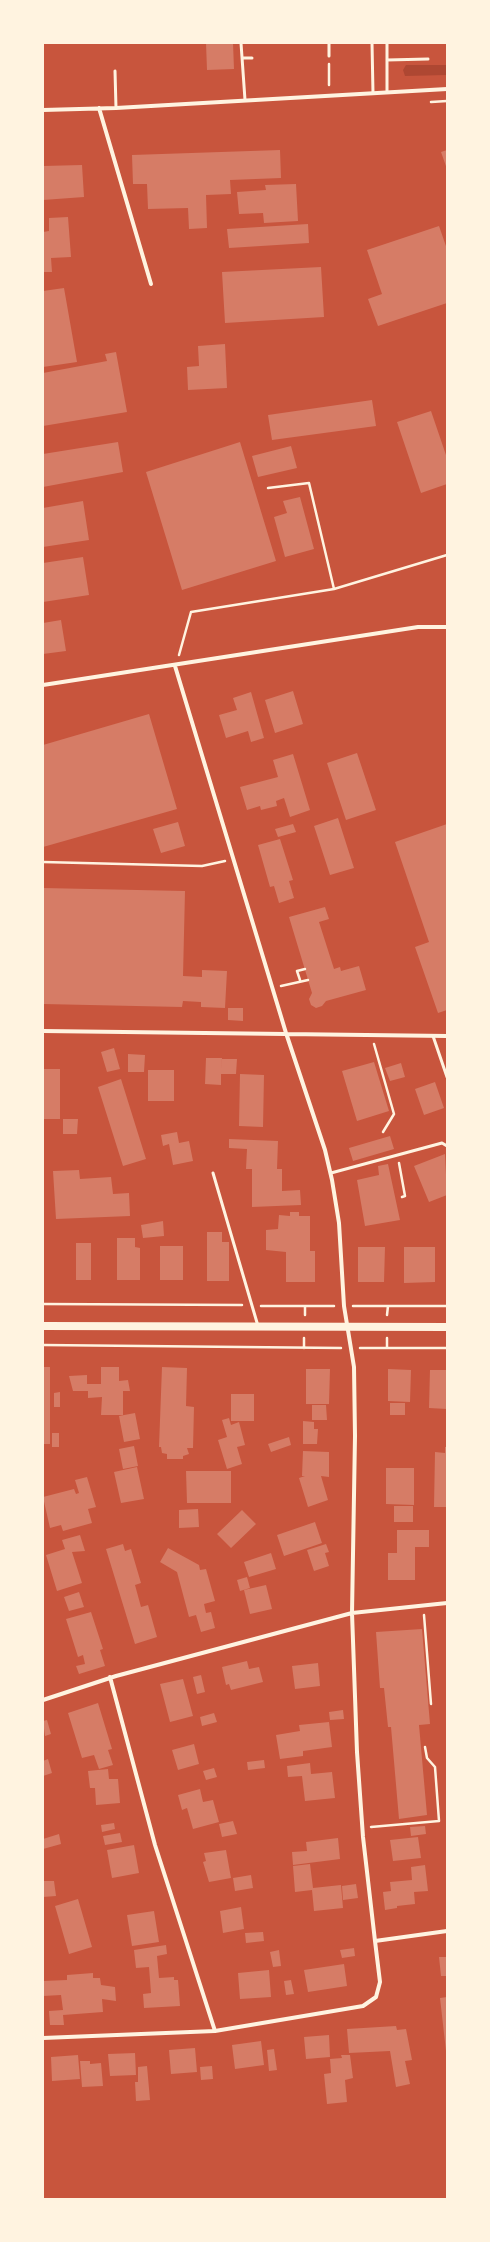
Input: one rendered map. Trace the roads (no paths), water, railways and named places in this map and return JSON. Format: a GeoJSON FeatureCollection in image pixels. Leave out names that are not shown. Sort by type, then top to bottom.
{"type":"FeatureCollection","features":[{"type":"Feature","properties":{"kind":"main road"},"geometry":{"type":"LineString","coordinates":[[43,1326],[447,1327]]}},
{"type":"Feature","properties":{"kind":"street"},"geometry":{"type":"LineString","coordinates":[[43,110],[116,108],[447,89]]}},
{"type":"Feature","properties":{"kind":"street"},"geometry":{"type":"LineString","coordinates":[[99,108],[151,284]]}},
{"type":"Feature","properties":{"kind":"street"},"geometry":{"type":"LineString","coordinates":[[43,685],[176,666],[418,627],[447,627]]}},
{"type":"Feature","properties":{"kind":"street"},"geometry":{"type":"LineString","coordinates":[[43,2038],[215,2030],[363,2006],[376,1997],[380,1982],[362,1827],[357,1752],[352,1613],[355,1436],[352,1348],[344,1306],[339,1223],[331,1173],[286,1033],[176,666]]}},
{"type":"Feature","properties":{"kind":"street"},"geometry":{"type":"LineString","coordinates":[[43,1031],[447,1036]]}},
{"type":"Feature","properties":{"kind":"street"},"geometry":{"type":"LineString","coordinates":[[43,1700],[110,1678],[352,1613],[447,1603]]}},
{"type":"Feature","properties":{"kind":"street"},"geometry":{"type":"LineString","coordinates":[[110,1678],[155,1845],[215,2030]]}},
{"type":"Feature","properties":{"kind":"street"},"geometry":{"type":"LineString","coordinates":[[375,1941],[447,1931]]}},
{"type":"Feature","properties":{"kind":"lane"},"geometry":{"type":"LineString","coordinates":[[241,43],[246,100]]}},
{"type":"Feature","properties":{"kind":"lane"},"geometry":{"type":"LineString","coordinates":[[329,43],[329,56]]}},
{"type":"Feature","properties":{"kind":"lane"},"geometry":{"type":"LineString","coordinates":[[372,43],[372,93]]}},
{"type":"Feature","properties":{"kind":"lane"},"geometry":{"type":"LineString","coordinates":[[387,43],[387,92]]}},
{"type":"Feature","properties":{"kind":"lane"},"geometry":{"type":"LineString","coordinates":[[242,58],[252,58]]}},
{"type":"Feature","properties":{"kind":"lane"},"geometry":{"type":"LineString","coordinates":[[386,60],[428,59]]}},
{"type":"Feature","properties":{"kind":"lane"},"geometry":{"type":"LineString","coordinates":[[115,71],[116,108]]}},
{"type":"Feature","properties":{"kind":"lane"},"geometry":{"type":"LineString","coordinates":[[433,1036],[447,1077]]}},
{"type":"Feature","properties":{"kind":"lane"},"geometry":{"type":"LineString","coordinates":[[331,1173],[442,1143],[447,1146]]}},
{"type":"Feature","properties":{"kind":"lane"},"geometry":{"type":"LineString","coordinates":[[213,1173],[258,1326]]}}]}
